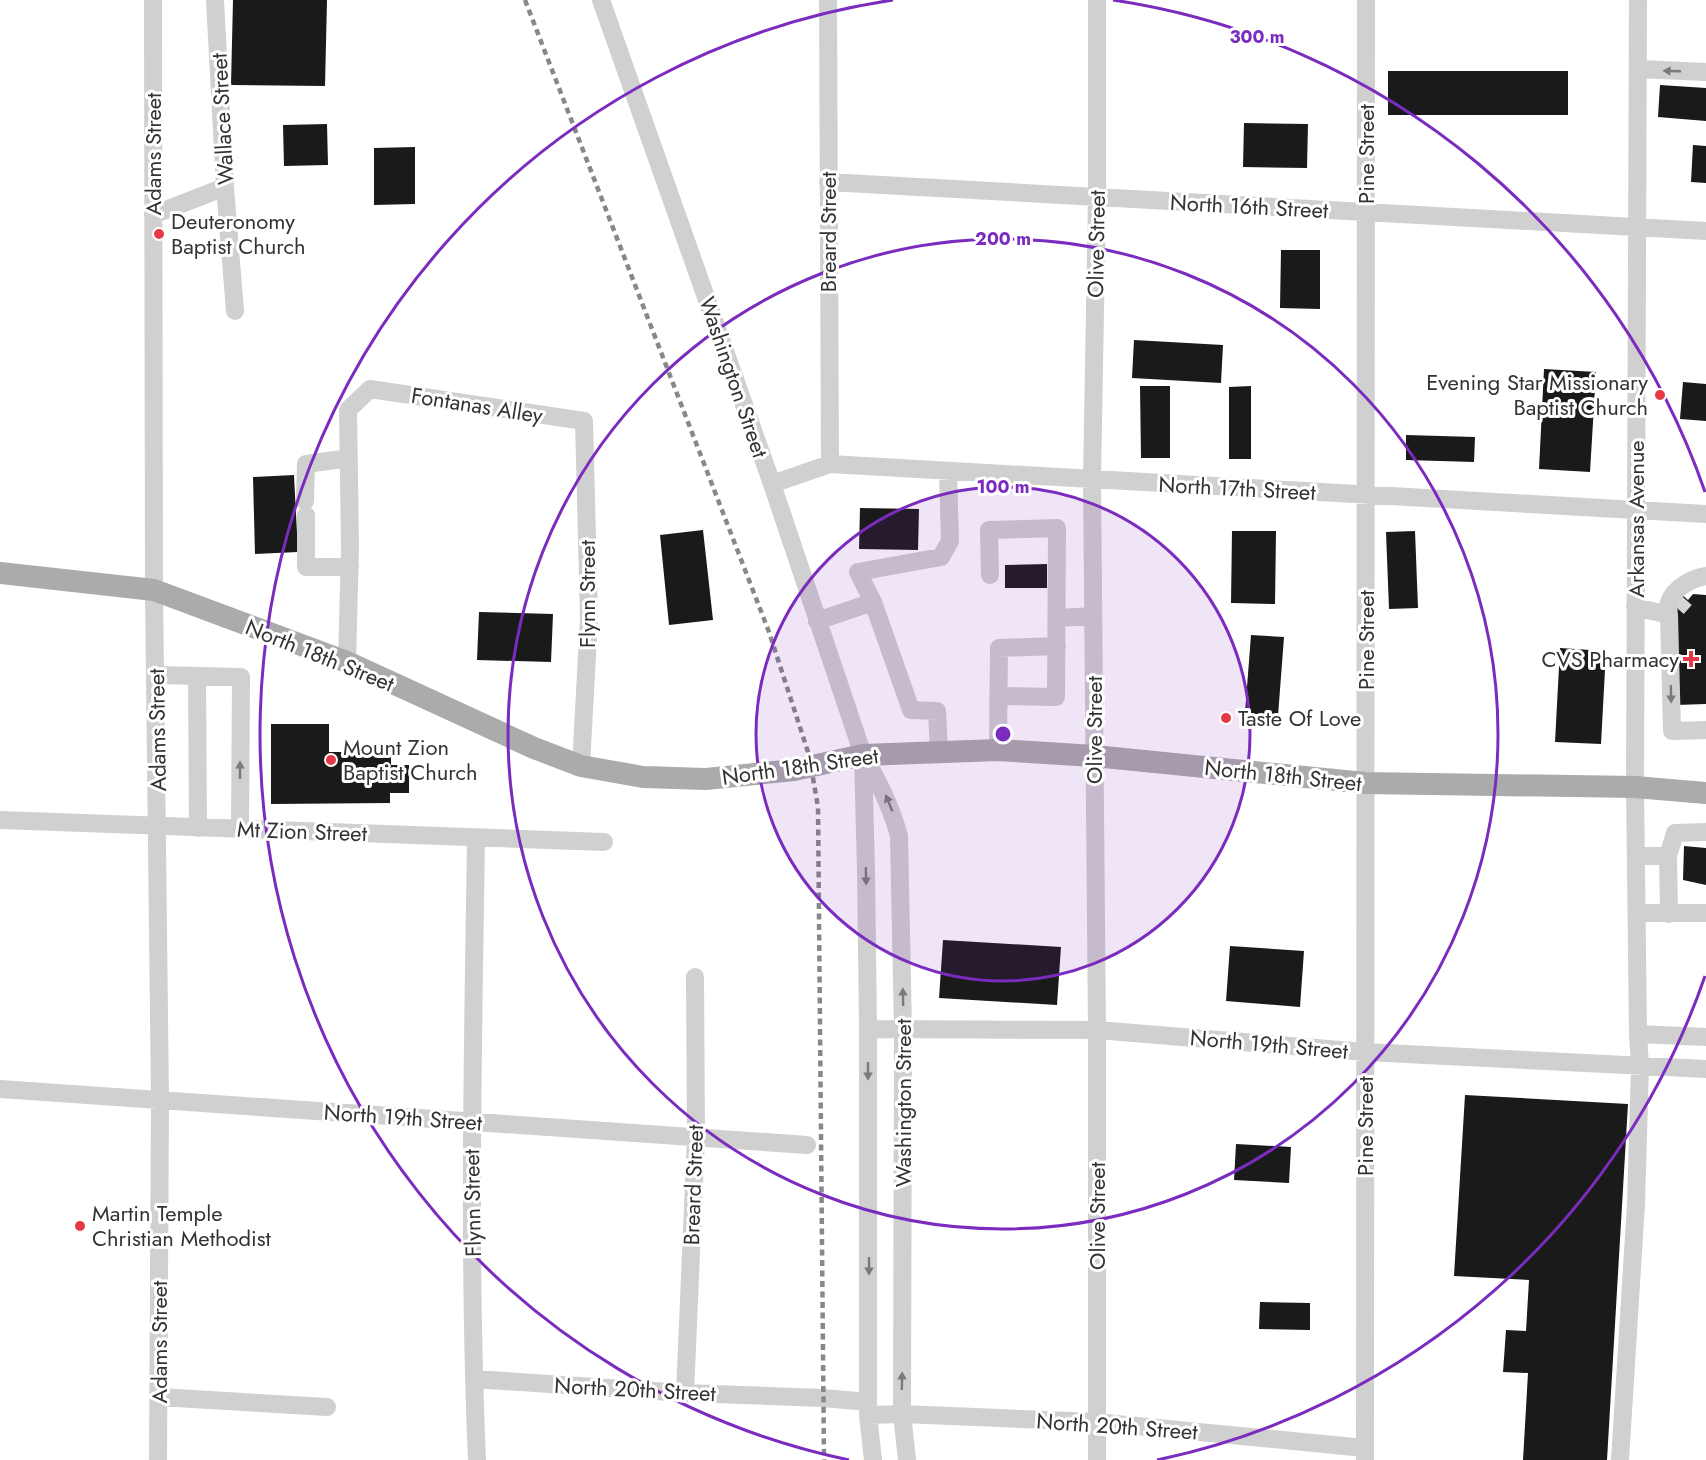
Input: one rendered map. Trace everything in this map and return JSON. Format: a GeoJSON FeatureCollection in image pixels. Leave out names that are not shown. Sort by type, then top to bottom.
{"type":"FeatureCollection","features":[{"type":"Feature","properties":{"kind":"main road","name":"North 18th Street"},"geometry":{"type":"LineString","coordinates":[[0,573],[154,590],[347,662],[534,748],[581,766],[643,777],[706,779],[794,770],[863,755],[998,750],[1094,756],[1365,783],[1635,787],[1706,793]]}},
{"type":"Feature","properties":{"kind":"street","name":"Adams Street"},"geometry":{"type":"LineString","coordinates":[[153,0],[154,590],[160,1100],[158,1460]]}},
{"type":"Feature","properties":{"kind":"street","name":"Wallace Street"},"geometry":{"type":"LineString","coordinates":[[215,0],[225,187],[235,310]]}},
{"type":"Feature","properties":{"kind":"street","name":"Washington Street"},"geometry":{"type":"LineString","coordinates":[[601,0],[772,484],[863,755],[884,790],[899,836],[903,1029],[902,1414],[907,1460]]}},
{"type":"Feature","properties":{"kind":"street","name":"Breard Street"},"geometry":{"type":"LineString","coordinates":[[828,0],[830,464]]}},
{"type":"Feature","properties":{"kind":"street","name":"Olive Street"},"geometry":{"type":"LineString","coordinates":[[1096,1460],[1097,1030],[1092,479],[1098,0]]}},
{"type":"Feature","properties":{"kind":"street","name":"Pine Street"},"geometry":{"type":"LineString","coordinates":[[1365,1454],[1366,0]]}},
{"type":"Feature","properties":{"kind":"street","name":"Arkansas Avenue"},"geometry":{"type":"LineString","coordinates":[[1620,1460],[1636,1204],[1640,1066],[1635,787],[1638,0]]}},
{"type":"Feature","properties":{"kind":"street"},"geometry":{"type":"LineString","coordinates":[[1638,69],[1706,72]]}},
{"type":"Feature","properties":{"kind":"street","name":"North 16th Street"},"geometry":{"type":"LineString","coordinates":[[828,182],[1706,231]]}},
{"type":"Feature","properties":{"kind":"street"},"geometry":{"type":"LineString","coordinates":[[153,215],[225,187]]}},
{"type":"Feature","properties":{"kind":"street","name":"Fontanas Alley"},"geometry":{"type":"LineString","coordinates":[[349,458],[348,410],[370,389],[584,421]]}},
{"type":"Feature","properties":{"kind":"street","name":"Flynn Street"},"geometry":{"type":"LineString","coordinates":[[581,766],[589,618],[584,421]]}},
{"type":"Feature","properties":{"kind":"street"},"geometry":{"type":"LineString","coordinates":[[347,662],[350,567],[349,458],[306,464],[306,567],[350,567]]}},
{"type":"Feature","properties":{"kind":"street","name":"North 17th Street"},"geometry":{"type":"LineString","coordinates":[[772,484],[830,464],[1706,514]]}},
{"type":"Feature","properties":{"kind":"street"},"geometry":{"type":"LineString","coordinates":[[939,752],[937,711],[911,711],[873,602],[858,572],[942,557],[951,541],[948,471]]}},
{"type":"Feature","properties":{"kind":"street"},"geometry":{"type":"LineString","coordinates":[[990,575],[989,530],[1057,528],[1056,697],[998,696]]}},
{"type":"Feature","properties":{"kind":"street"},"geometry":{"type":"LineString","coordinates":[[1677,607],[1667,608],[1668,602],[1687,581],[1702,576]]}},
{"type":"Feature","properties":{"kind":"street"},"geometry":{"type":"LineString","coordinates":[[818,621],[873,602]]}},
{"type":"Feature","properties":{"kind":"street"},"geometry":{"type":"LineString","coordinates":[[1635,607],[1677,607]]}},
{"type":"Feature","properties":{"kind":"street"},"geometry":{"type":"LineString","coordinates":[[1677,607],[1672,731],[1706,730]]}},
{"type":"Feature","properties":{"kind":"street"},"geometry":{"type":"LineString","coordinates":[[1058,618],[1093,616]]}},
{"type":"Feature","properties":{"kind":"street"},"geometry":{"type":"LineString","coordinates":[[998,750],[999,648],[1057,646]]}},
{"type":"Feature","properties":{"kind":"street"},"geometry":{"type":"LineString","coordinates":[[156,675],[241,677],[240,829]]}},
{"type":"Feature","properties":{"kind":"street"},"geometry":{"type":"LineString","coordinates":[[197,676],[198,828]]}},
{"type":"Feature","properties":{"kind":"street","name":"Washington Street"},"geometry":{"type":"LineString","coordinates":[[863,755],[867,870],[868,1409],[873,1460]]}},
{"type":"Feature","properties":{"kind":"street"},"geometry":{"type":"LineString","coordinates":[[1706,784],[1706,793]]}},
{"type":"Feature","properties":{"kind":"street","name":"Mt Zion Street"},"geometry":{"type":"LineString","coordinates":[[0,820],[604,842]]}},
{"type":"Feature","properties":{"kind":"street"},"geometry":{"type":"LineString","coordinates":[[1669,914],[1668,856],[1675,833],[1706,832]]}},
{"type":"Feature","properties":{"kind":"street","name":"Flynn Street"},"geometry":{"type":"LineString","coordinates":[[476,838],[471,1122],[477,1460]]}},
{"type":"Feature","properties":{"kind":"street"},"geometry":{"type":"LineString","coordinates":[[1636,856],[1668,856]]}},
{"type":"Feature","properties":{"kind":"street"},"geometry":{"type":"LineString","coordinates":[[1637,913],[1706,914]]}},
{"type":"Feature","properties":{"kind":"street","name":"Breard Street"},"geometry":{"type":"LineString","coordinates":[[686,1393],[696,1137],[695,977]]}},
{"type":"Feature","properties":{"kind":"street","name":"North 19th Street"},"geometry":{"type":"LineString","coordinates":[[868,1029],[1097,1030],[1365,1052],[1706,1070]]}},
{"type":"Feature","properties":{"kind":"street"},"geometry":{"type":"LineString","coordinates":[[1638,1034],[1706,1037]]}},
{"type":"Feature","properties":{"kind":"street","name":"North 19th Street"},"geometry":{"type":"LineString","coordinates":[[0,1089],[807,1145]]}},
{"type":"Feature","properties":{"kind":"street","name":"North 20th Street"},"geometry":{"type":"LineString","coordinates":[[474,1379],[686,1393],[823,1398],[868,1409],[902,1414],[1096,1422],[1365,1454]]}},
{"type":"Feature","properties":{"kind":"street"},"geometry":{"type":"LineString","coordinates":[[159,1397],[327,1407]]}},
{"type":"Feature","properties":{"kind":"building"},"geometry":{"type":"Polygon","coordinates":[[[233,0],[327,0],[325,86],[231,85],[233,0]]]}},
{"type":"Feature","properties":{"kind":"building"},"geometry":{"type":"Polygon","coordinates":[[[1388,71],[1568,71],[1568,115],[1388,115],[1388,71]]]}},
{"type":"Feature","properties":{"kind":"building"},"geometry":{"type":"Polygon","coordinates":[[[1660,85],[1706,88],[1706,121],[1658,117],[1660,85]]]}},
{"type":"Feature","properties":{"kind":"building"},"geometry":{"type":"Polygon","coordinates":[[[1244,123],[1308,124],[1307,168],[1243,167],[1244,123]]]}},
{"type":"Feature","properties":{"kind":"building"},"geometry":{"type":"Polygon","coordinates":[[[327,124],[328,165],[284,166],[283,125],[327,124]]]}},
{"type":"Feature","properties":{"kind":"building"},"geometry":{"type":"Polygon","coordinates":[[[1693,145],[1706,146],[1706,183],[1691,182],[1693,145]]]}},
{"type":"Feature","properties":{"kind":"building"},"geometry":{"type":"Polygon","coordinates":[[[415,147],[415,204],[374,205],[374,148],[415,147]]]}},
{"type":"Feature","properties":{"kind":"building"},"geometry":{"type":"Polygon","coordinates":[[[1281,250],[1320,250],[1320,309],[1280,308],[1281,250]]]}},
{"type":"Feature","properties":{"kind":"building"},"geometry":{"type":"Polygon","coordinates":[[[1134,340],[1223,345],[1221,383],[1132,378],[1134,340]]]}},
{"type":"Feature","properties":{"kind":"building"},"geometry":{"type":"Polygon","coordinates":[[[1544,369],[1596,372],[1590,472],[1539,469],[1544,369]]]}},
{"type":"Feature","properties":{"kind":"building"},"geometry":{"type":"Polygon","coordinates":[[[1683,382],[1706,384],[1706,421],[1680,419],[1683,382]]]}},
{"type":"Feature","properties":{"kind":"building"},"geometry":{"type":"Polygon","coordinates":[[[1140,386],[1170,386],[1170,458],[1141,458],[1140,386]]]}},
{"type":"Feature","properties":{"kind":"building"},"geometry":{"type":"Polygon","coordinates":[[[1251,386],[1251,459],[1229,459],[1229,387],[1251,386]]]}},
{"type":"Feature","properties":{"kind":"building"},"geometry":{"type":"Polygon","coordinates":[[[1406,435],[1475,437],[1474,462],[1406,460],[1406,435]]]}},
{"type":"Feature","properties":{"kind":"building"},"geometry":{"type":"Polygon","coordinates":[[[294,475],[298,552],[255,554],[253,477],[294,475]]]}},
{"type":"Feature","properties":{"kind":"building"},"geometry":{"type":"Polygon","coordinates":[[[860,508],[919,509],[918,550],[859,549],[860,508]]]}},
{"type":"Feature","properties":{"kind":"building"},"geometry":{"type":"Polygon","coordinates":[[[703,530],[713,620],[669,625],[660,535],[703,530]]]}},
{"type":"Feature","properties":{"kind":"building"},"geometry":{"type":"Polygon","coordinates":[[[1232,531],[1276,531],[1275,604],[1231,603],[1232,531]]]}},
{"type":"Feature","properties":{"kind":"building"},"geometry":{"type":"Polygon","coordinates":[[[1415,531],[1418,608],[1389,609],[1386,532],[1415,531]]]}},
{"type":"Feature","properties":{"kind":"building"},"geometry":{"type":"Polygon","coordinates":[[[1047,564],[1047,588],[1005,588],[1005,565],[1047,564]]]}},
{"type":"Feature","properties":{"kind":"building","name":"CVS Pharmacy"},"geometry":{"type":"Polygon","coordinates":[[[1680,593],[1688,600],[1693,594],[1706,595],[1706,704],[1676,705],[1675,614],[1678,610],[1671,603],[1680,593]]]}},
{"type":"Feature","properties":{"kind":"building"},"geometry":{"type":"Polygon","coordinates":[[[479,612],[553,614],[551,662],[477,660],[479,612]]]}},
{"type":"Feature","properties":{"kind":"building"},"geometry":{"type":"Polygon","coordinates":[[[1251,635],[1284,637],[1278,716],[1245,713],[1251,635]]]}},
{"type":"Feature","properties":{"kind":"building"},"geometry":{"type":"Polygon","coordinates":[[[1560,648],[1606,651],[1601,744],[1555,742],[1560,648]]]}},
{"type":"Feature","properties":{"kind":"building","name":"Mount Zion Baptist Church"},"geometry":{"type":"Polygon","coordinates":[[[271,724],[329,724],[329,752],[345,752],[345,755],[391,755],[391,765],[409,765],[409,793],[390,793],[390,803],[271,804],[271,724]]]}},
{"type":"Feature","properties":{"kind":"building"},"geometry":{"type":"Polygon","coordinates":[[[1684,846],[1706,848],[1706,885],[1683,880],[1684,846]]]}},
{"type":"Feature","properties":{"kind":"building"},"geometry":{"type":"Polygon","coordinates":[[[943,940],[1061,947],[1057,1005],[939,998],[943,940]]]}},
{"type":"Feature","properties":{"kind":"building"},"geometry":{"type":"Polygon","coordinates":[[[1230,946],[1304,951],[1300,1007],[1226,1001],[1230,946]]]}},
{"type":"Feature","properties":{"kind":"building"},"geometry":{"type":"Polygon","coordinates":[[[1465,1095],[1628,1104],[1607,1460],[1523,1460],[1528,1373],[1503,1372],[1506,1330],[1526,1331],[1529,1280],[1454,1276],[1465,1095]]]}},
{"type":"Feature","properties":{"kind":"building"},"geometry":{"type":"Polygon","coordinates":[[[1236,1144],[1291,1147],[1289,1183],[1234,1180],[1236,1144]]]}},
{"type":"Feature","properties":{"kind":"building"},"geometry":{"type":"Polygon","coordinates":[[[1260,1302],[1310,1303],[1310,1330],[1259,1329],[1260,1302]]]}},
{"type":"Feature","properties":{"kind":"tunnel"},"geometry":{"type":"LineString","coordinates":[[1677,608],[1685,599]]}},
{"type":"Feature","properties":{"kind":"railway"},"geometry":{"type":"LineString","coordinates":[[525,0],[769,632],[809,755],[818,807],[824,1460]]}},
{"type":"Feature","properties":{"kind":"place","name":"Deuteronomy Baptist Church"},"geometry":{"type":"Point","coordinates":[159,234]}},
{"type":"Feature","properties":{"kind":"place","name":"Evening Star Missionary Baptist Church"},"geometry":{"type":"Point","coordinates":[1660,395]}},
{"type":"Feature","properties":{"kind":"place","name":"CVS Pharmacy"},"geometry":{"type":"Point","coordinates":[1691,659]}},
{"type":"Feature","properties":{"kind":"place","name":"Taste Of Love"},"geometry":{"type":"Point","coordinates":[1226,718]}},
{"type":"Feature","properties":{"kind":"place","name":"Mount Zion Baptist Church"},"geometry":{"type":"Point","coordinates":[331,760]}},
{"type":"Feature","properties":{"kind":"place","name":"Martin Temple Christian Methodist"},"geometry":{"type":"Point","coordinates":[80,1226]}}]}
